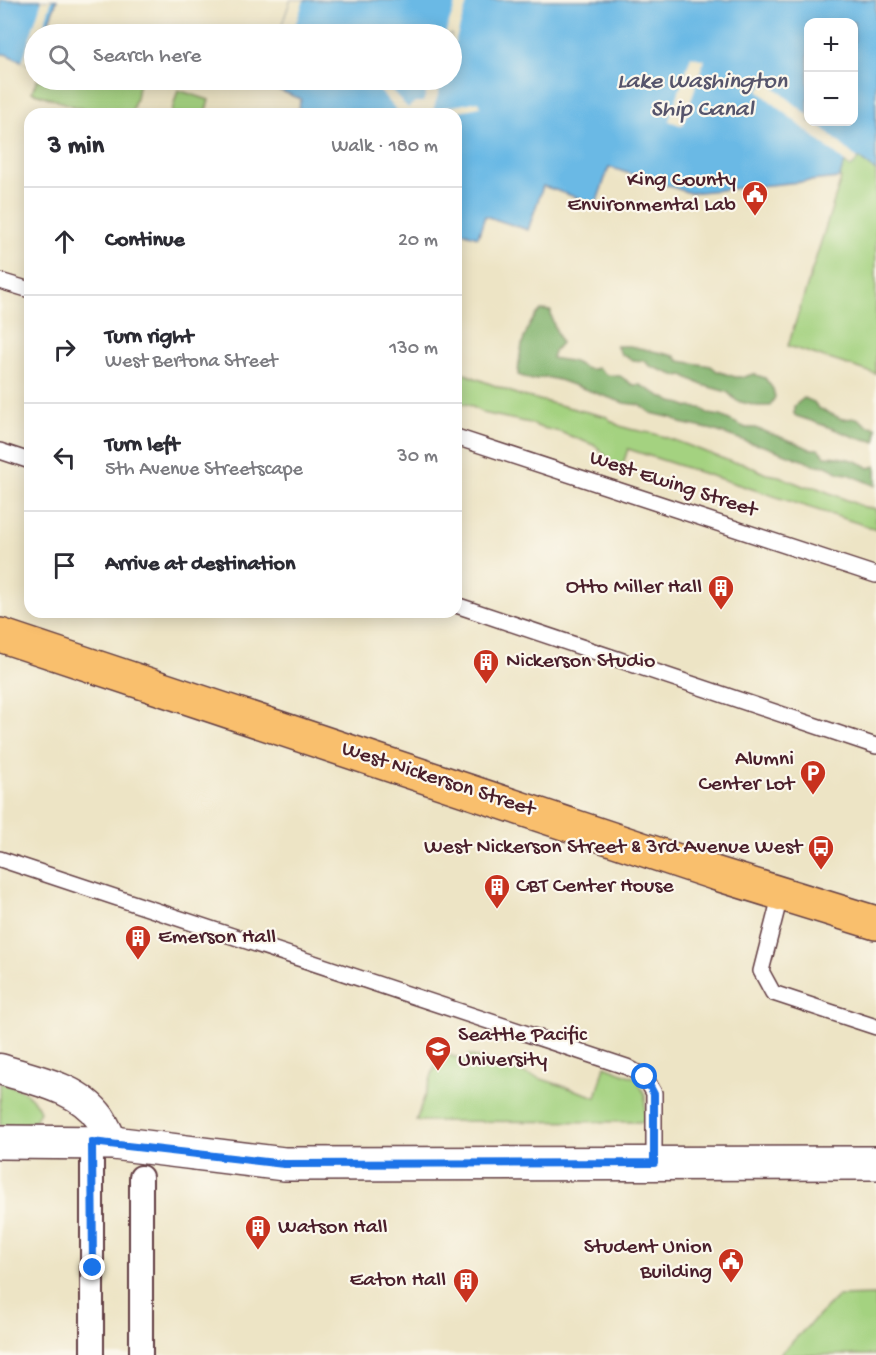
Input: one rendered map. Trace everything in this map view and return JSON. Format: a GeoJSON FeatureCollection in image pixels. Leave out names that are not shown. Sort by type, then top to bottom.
{"type":"FeatureCollection","features":[{"type":"Feature","properties":{"kind":"main road","name":"West Nickerson Street"},"geometry":{"type":"LineString","coordinates":[[0,635],[714,873],[876,923]]}},
{"type":"Feature","properties":{"kind":"street"},"geometry":{"type":"LineString","coordinates":[[0,1069],[65,1091],[85,1102],[100,1118],[103,1143],[92,1355]]}},
{"type":"Feature","properties":{"kind":"street"},"geometry":{"type":"LineString","coordinates":[[0,1142],[103,1143],[284,1164],[876,1162]]}},
{"type":"Feature","properties":{"kind":"street"},"geometry":{"type":"LineString","coordinates":[[141,1177],[141,1355]]}},
{"type":"Feature","properties":{"kind":"lane"},"geometry":{"type":"LineString","coordinates":[[0,281],[24,288]]}},
{"type":"Feature","properties":{"kind":"lane","name":"West Ewing Street"},"geometry":{"type":"LineString","coordinates":[[462,439],[876,575]]}},
{"type":"Feature","properties":{"kind":"lane"},"geometry":{"type":"LineString","coordinates":[[0,452],[24,459]]}},
{"type":"Feature","properties":{"kind":"lane"},"geometry":{"type":"LineString","coordinates":[[462,606],[876,746]]}},
{"type":"Feature","properties":{"kind":"lane"},"geometry":{"type":"LineString","coordinates":[[0,859],[627,1067],[645,1077],[654,1094],[654,1163]]}},
{"type":"Feature","properties":{"kind":"lane"},"geometry":{"type":"LineString","coordinates":[[781,893],[760,971],[773,993],[876,1028]]}},
{"type":"Feature","properties":{"kind":"green space"},"geometry":{"type":"Polygon","coordinates":[[[33,90],[137,90],[133,108],[79,108],[32,92],[33,90]]]}},
{"type":"Feature","properties":{"kind":"green space"},"geometry":{"type":"Polygon","coordinates":[[[178,90],[209,100],[207,108],[173,108],[178,90]]]}},
{"type":"Feature","properties":{"kind":"green space"},"geometry":{"type":"Polygon","coordinates":[[[859,157],[876,171],[876,374],[788,346],[845,162],[851,167],[859,157]]]}},
{"type":"Feature","properties":{"kind":"green space"},"geometry":{"type":"Polygon","coordinates":[[[541,310],[551,311],[561,343],[554,351],[552,358],[574,362],[584,368],[598,368],[607,375],[620,376],[633,385],[640,385],[672,402],[701,408],[709,414],[721,416],[746,428],[755,428],[810,449],[818,449],[825,456],[848,459],[869,468],[876,466],[876,486],[826,466],[816,465],[764,446],[713,430],[680,423],[673,418],[651,413],[640,405],[624,403],[559,380],[545,377],[532,380],[518,375],[523,340],[530,324],[541,310]]]}},
{"type":"Feature","properties":{"kind":"green space"},"geometry":{"type":"Polygon","coordinates":[[[616,346],[630,346],[675,356],[679,361],[711,366],[717,371],[735,377],[753,374],[765,378],[773,389],[775,397],[770,406],[757,406],[737,401],[727,392],[622,355],[616,346]]]}},
{"type":"Feature","properties":{"kind":"green space"},"geometry":{"type":"Polygon","coordinates":[[[462,372],[519,395],[607,417],[622,427],[661,436],[732,462],[743,463],[766,474],[779,476],[803,486],[815,487],[864,507],[876,509],[876,529],[628,449],[622,467],[612,466],[596,446],[530,423],[483,413],[462,403],[462,372]]]}},
{"type":"Feature","properties":{"kind":"green space"},"geometry":{"type":"Polygon","coordinates":[[[804,398],[814,402],[818,408],[842,419],[857,418],[868,426],[876,427],[876,442],[796,416],[794,406],[804,398]]]}},
{"type":"Feature","properties":{"kind":"green space"},"geometry":{"type":"Polygon","coordinates":[[[440,1052],[467,1061],[469,1055],[596,1097],[605,1066],[636,1078],[645,1095],[645,1122],[416,1121],[440,1052]]]}},
{"type":"Feature","properties":{"kind":"green space"},"geometry":{"type":"Polygon","coordinates":[[[0,1082],[24,1092],[33,1099],[40,1111],[35,1121],[21,1125],[0,1125],[0,1082]]]}},
{"type":"Feature","properties":{"kind":"green space"},"geometry":{"type":"Polygon","coordinates":[[[876,1295],[876,1355],[779,1355],[838,1296],[876,1295]]]}},
{"type":"Feature","properties":{"kind":"water"},"geometry":{"type":"Polygon","coordinates":[[[0,0],[57,0],[48,24],[24,24],[24,62],[0,54],[0,0]]]}},
{"type":"Feature","properties":{"kind":"water","name":"Lake Washington Ship Canal"},"geometry":{"type":"Polygon","coordinates":[[[291,0],[876,0],[876,171],[859,158],[851,167],[845,162],[839,178],[690,193],[609,167],[596,204],[543,186],[528,230],[485,216],[478,237],[462,232],[462,108],[299,108],[301,99],[278,90],[462,90],[462,24],[283,24],[291,0]]]}},
{"type":"Feature","properties":{"kind":"pier"},"geometry":{"type":"Polygon","coordinates":[[[42,0],[52,0],[44,24],[34,24],[42,0]]]}},
{"type":"Feature","properties":{"kind":"pier"},"geometry":{"type":"Polygon","coordinates":[[[291,0],[304,0],[296,24],[283,24],[291,0]]]}},
{"type":"Feature","properties":{"kind":"pier"},"geometry":{"type":"Polygon","coordinates":[[[457,0],[468,0],[461,24],[449,24],[457,0]]]}},
{"type":"Feature","properties":{"kind":"pier"},"geometry":{"type":"Polygon","coordinates":[[[691,56],[704,60],[683,126],[669,121],[691,56]]]}},
{"type":"Feature","properties":{"kind":"pier"},"geometry":{"type":"Polygon","coordinates":[[[767,81],[804,112],[804,126],[821,126],[858,159],[851,167],[758,91],[767,81]]]}},
{"type":"Feature","properties":{"kind":"pier"},"geometry":{"type":"Polygon","coordinates":[[[379,90],[392,90],[408,108],[395,108],[379,90]]]}},
{"type":"Feature","properties":{"kind":"pier"},"geometry":{"type":"Polygon","coordinates":[[[427,90],[440,90],[434,108],[408,108],[415,102],[423,102],[427,90]]]}},
{"type":"Feature","properties":{"kind":"pier"},"geometry":{"type":"Polygon","coordinates":[[[479,101],[480,107],[462,110],[462,108],[443,108],[479,101]]]}},
{"type":"Feature","properties":{"kind":"place","name":"King County Environmental Lab"},"geometry":{"type":"Point","coordinates":[755,217]}},
{"type":"Feature","properties":{"kind":"place","name":"Otto Miller Hall"},"geometry":{"type":"Point","coordinates":[721,611]}},
{"type":"Feature","properties":{"kind":"place","name":"Nickerson Studio"},"geometry":{"type":"Point","coordinates":[486,685]}},
{"type":"Feature","properties":{"kind":"place","name":"Alumni Center Lot"},"geometry":{"type":"Point","coordinates":[813,796]}},
{"type":"Feature","properties":{"kind":"place","name":"West Nickerson Street & 3rd Avenue West"},"geometry":{"type":"Point","coordinates":[821,871]}},
{"type":"Feature","properties":{"kind":"place","name":"CBT Center House"},"geometry":{"type":"Point","coordinates":[497,910]}},
{"type":"Feature","properties":{"kind":"place","name":"Emerson Hall"},"geometry":{"type":"Point","coordinates":[138,961]}},
{"type":"Feature","properties":{"kind":"place","name":"Seattle Pacific University"},"geometry":{"type":"Point","coordinates":[438,1072]}},
{"type":"Feature","properties":{"kind":"place","name":"Watson Hall"},"geometry":{"type":"Point","coordinates":[258,1251]}},
{"type":"Feature","properties":{"kind":"place","name":"Student Union Building"},"geometry":{"type":"Point","coordinates":[731,1284]}},
{"type":"Feature","properties":{"kind":"place","name":"Eaton Hall"},"geometry":{"type":"Point","coordinates":[466,1304]}},
{"type":"Feature","properties":{"kind":"route"},"geometry":{"type":"LineString","coordinates":[[93,1268],[92,1142],[284,1164],[654,1163],[654,1094],[645,1077]]}}]}
